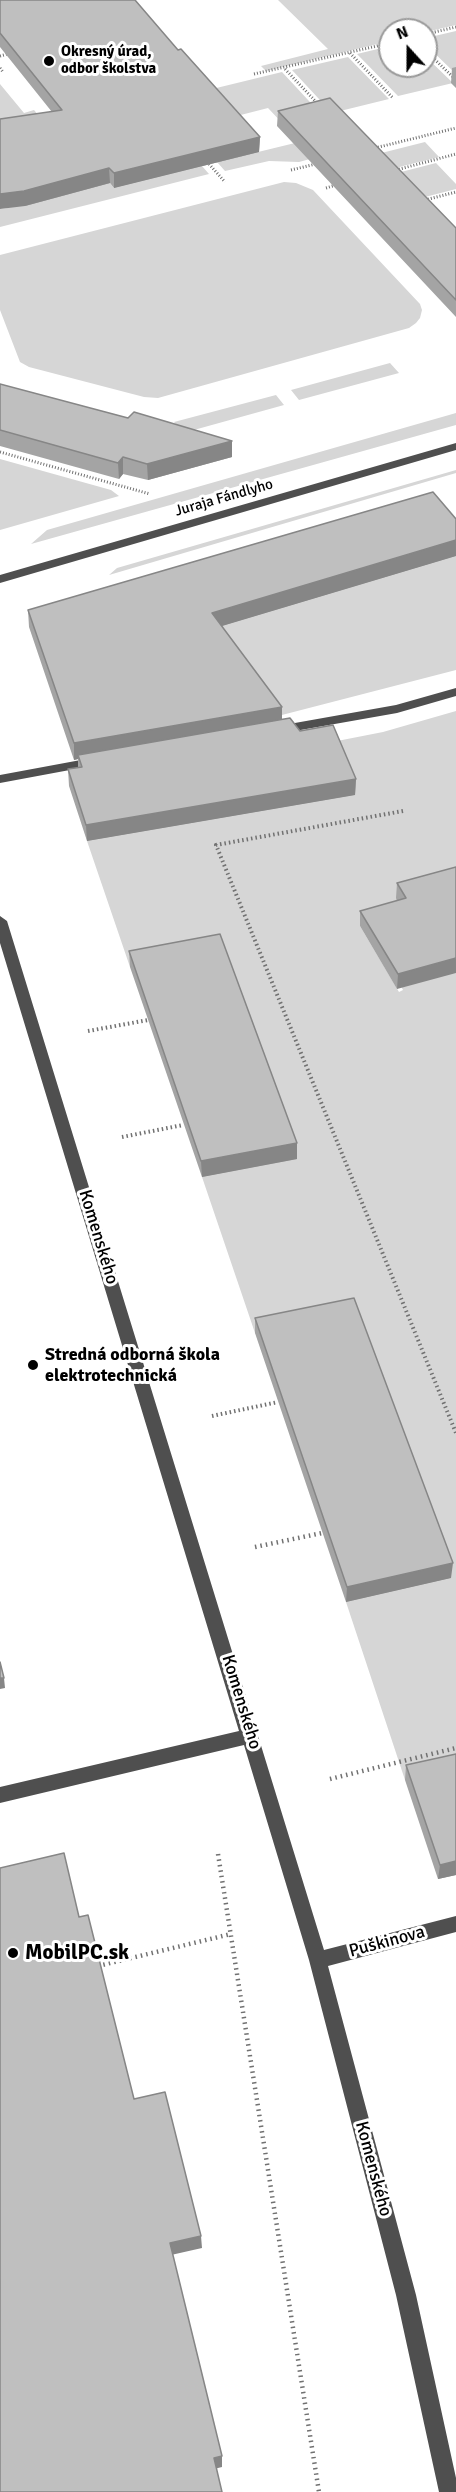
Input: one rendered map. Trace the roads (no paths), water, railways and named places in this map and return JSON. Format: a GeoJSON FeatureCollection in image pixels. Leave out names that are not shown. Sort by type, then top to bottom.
{"type":"FeatureCollection","features":[{"type":"Feature","properties":{"kind":"street","name":"Juraja Fándlyho"},"geometry":{"type":"LineString","coordinates":[[0,579],[456,446]]}},
{"type":"Feature","properties":{"kind":"street"},"geometry":{"type":"LineString","coordinates":[[270,731],[397,709],[456,692]]}},
{"type":"Feature","properties":{"kind":"street"},"geometry":{"type":"LineString","coordinates":[[0,779],[108,759]]}},
{"type":"Feature","properties":{"kind":"street","name":"Komenského"},"geometry":{"type":"LineString","coordinates":[[0,921],[318,1960],[406,2295],[449,2492]]}},
{"type":"Feature","properties":{"kind":"street"},"geometry":{"type":"LineString","coordinates":[[0,1795],[251,1736]]}},
{"type":"Feature","properties":{"kind":"street","name":"Puškinova"},"geometry":{"type":"LineString","coordinates":[[318,1960],[456,1923]]}},
{"type":"Feature","properties":{"kind":"place","name":"Okresný úrad, odbor školstva"},"geometry":{"type":"Point","coordinates":[49,61]}},
{"type":"Feature","properties":{"kind":"place","name":"Stredná odborná škola elektrotechnická"},"geometry":{"type":"Point","coordinates":[33,1365]}},
{"type":"Feature","properties":{"kind":"place","name":"MobilPC.sk"},"geometry":{"type":"Point","coordinates":[13,1953]}}]}
